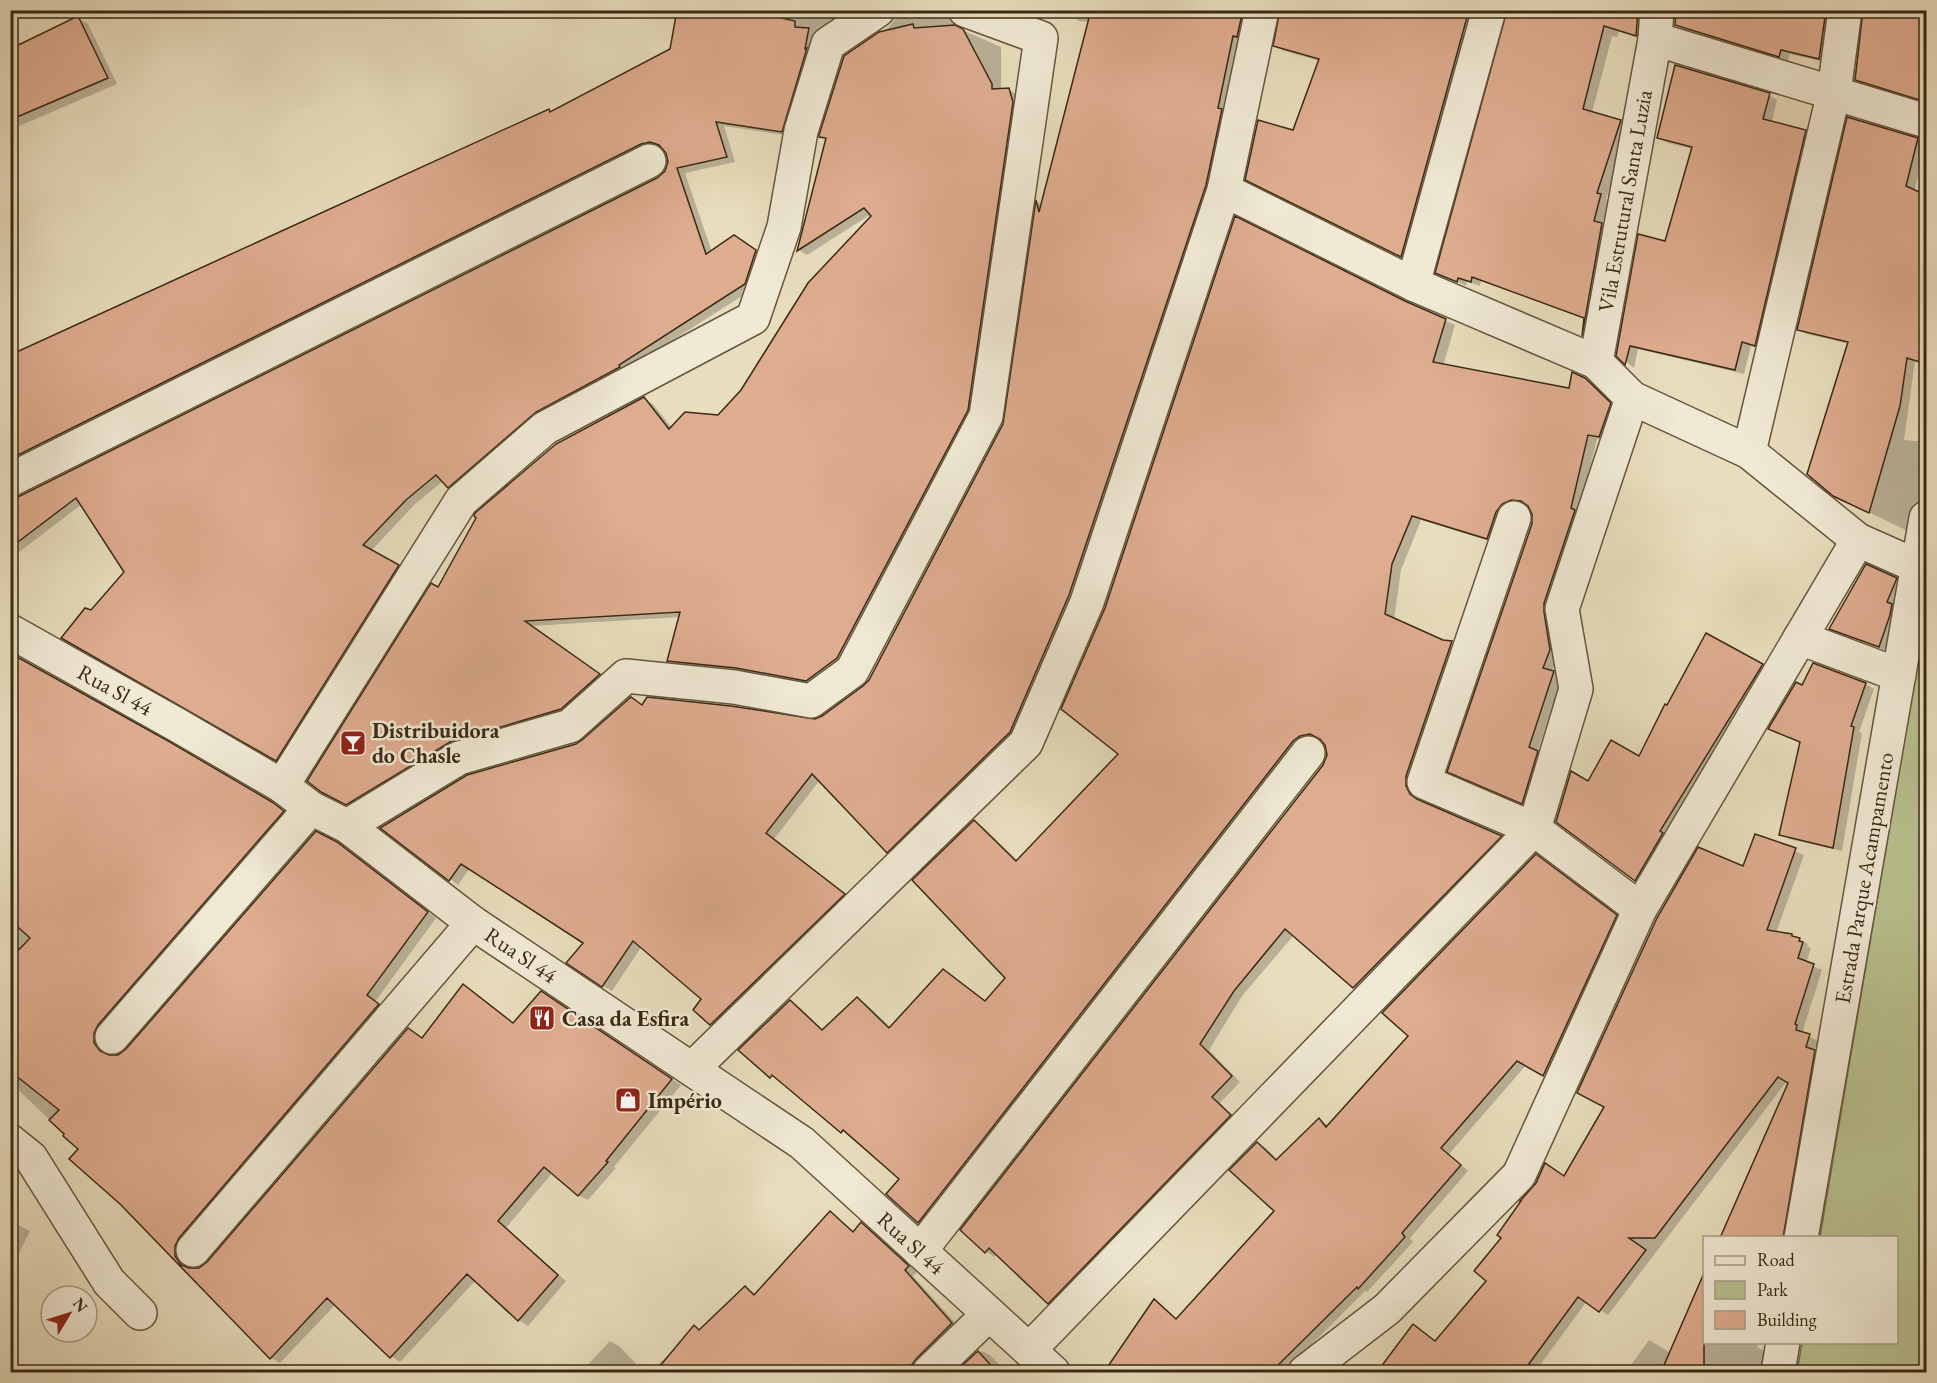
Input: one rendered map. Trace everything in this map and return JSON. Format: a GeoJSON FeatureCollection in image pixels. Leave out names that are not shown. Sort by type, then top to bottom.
{"type":"FeatureCollection","features":[{"type":"Feature","properties":{"kind":"street"},"geometry":{"type":"LineString","coordinates":[[282,786],[461,501],[545,429],[753,318],[784,227],[801,131],[828,44],[878,10]]}},
{"type":"Feature","properties":{"kind":"street"},"geometry":{"type":"LineString","coordinates":[[347,826],[459,758],[570,726],[626,676],[734,687],[811,701],[852,671],[986,416],[1041,38],[965,10]]}},
{"type":"Feature","properties":{"kind":"street"},"geometry":{"type":"LineString","coordinates":[[692,1069],[1026,744],[1087,602],[1224,190],[1262,10]]}},
{"type":"Feature","properties":{"kind":"street"},"geometry":{"type":"LineString","coordinates":[[1413,284],[1489,10]]}},
{"type":"Feature","properties":{"kind":"street"},"geometry":{"type":"LineString","coordinates":[[1749,452],[1834,92],[1845,10]]}},
{"type":"Feature","properties":{"kind":"street","name":"Vila Estrutural Santa Luzia"},"geometry":{"type":"LineString","coordinates":[[1596,362],[1656,25],[1834,92],[1926,121]]}},
{"type":"Feature","properties":{"kind":"street"},"geometry":{"type":"LineString","coordinates":[[10,480],[650,161]]}},
{"type":"Feature","properties":{"kind":"street"},"geometry":{"type":"LineString","coordinates":[[1224,190],[1413,284],[1596,362],[1632,398],[1749,452],[1858,540],[1918,567]]}},
{"type":"Feature","properties":{"kind":"street"},"geometry":{"type":"LineString","coordinates":[[1029,1350],[1534,829],[1576,690],[1562,609],[1632,398]]}},
{"type":"Feature","properties":{"kind":"street"},"geometry":{"type":"LineString","coordinates":[[1514,518],[1424,782],[1534,829],[1640,909]]}},
{"type":"Feature","properties":{"kind":"street","name":"Estrada Parque Acampamento"},"geometry":{"type":"LineString","coordinates":[[1802,1236],[1926,518]]}},
{"type":"Feature","properties":{"kind":"street"},"geometry":{"type":"LineString","coordinates":[[1305,1372],[1387,1309],[1519,1175],[1640,909],[1858,540]]}},
{"type":"Feature","properties":{"kind":"street","name":"Rua Sl 44"},"geometry":{"type":"LineString","coordinates":[[10,631],[282,786],[311,808],[347,826],[474,923],[802,1143],[1053,1372]]}},
{"type":"Feature","properties":{"kind":"street"},"geometry":{"type":"LineString","coordinates":[[1800,638],[1899,675]]}},
{"type":"Feature","properties":{"kind":"street"},"geometry":{"type":"LineString","coordinates":[[920,1251],[1308,753]]}},
{"type":"Feature","properties":{"kind":"street"},"geometry":{"type":"LineString","coordinates":[[111,1037],[311,808]]}},
{"type":"Feature","properties":{"kind":"street"},"geometry":{"type":"LineString","coordinates":[[193,1250],[474,923]]}},
{"type":"Feature","properties":{"kind":"street"},"geometry":{"type":"LineString","coordinates":[[10,1141],[31,1158],[109,1282],[140,1313]]}},
{"type":"Feature","properties":{"kind":"street"},"geometry":{"type":"LineString","coordinates":[[929,1372],[989,1314]]}},
{"type":"Feature","properties":{"kind":"street"},"geometry":{"type":"LineString","coordinates":[[1778,1372],[1783,1344]]}},
{"type":"Feature","properties":{"kind":"green space"},"geometry":{"type":"Polygon","coordinates":[[[1926,611],[1926,1372],[1797,1372],[1802,1344],[1898,1344],[1898,1236],[1820,1236],[1926,611]]]}},
{"type":"Feature","properties":{"kind":"building"},"geometry":{"type":"Polygon","coordinates":[[[677,10],[783,10],[781,18],[795,21],[795,27],[809,28],[805,49],[807,48],[782,132],[716,122],[727,157],[677,168],[706,254],[734,235],[756,250],[745,284],[619,365],[620,367],[536,412],[448,488],[436,475],[406,500],[363,545],[399,565],[276,761],[61,638],[85,608],[91,610],[124,572],[76,498],[10,548],[10,498],[18,497],[657,178],[665,171],[668,162],[666,153],[659,145],[650,142],[641,144],[10,459],[10,355],[549,109],[550,112],[670,49],[677,10]]]}},
{"type":"Feature","properties":{"kind":"building"},"geometry":{"type":"Polygon","coordinates":[[[1091,10],[1243,10],[1237,37],[1233,36],[1218,108],[1222,109],[1206,185],[1069,595],[1010,732],[887,853],[812,774],[766,833],[845,894],[710,1025],[693,1010],[701,999],[633,941],[602,987],[566,963],[583,943],[461,864],[449,881],[380,828],[467,775],[576,744],[631,697],[642,705],[647,697],[731,706],[815,719],[869,680],[1003,424],[1036,200],[1039,212],[1091,10]]]}},
{"type":"Feature","properties":{"kind":"building"},"geometry":{"type":"Polygon","coordinates":[[[1280,10],[1469,10],[1401,257],[1245,180],[1258,120],[1293,130],[1319,59],[1273,46],[1280,10]]]}},
{"type":"Feature","properties":{"kind":"building"},"geometry":{"type":"Polygon","coordinates":[[[1507,10],[1638,10],[1636,36],[1604,26],[1583,109],[1621,120],[1597,193],[1601,194],[1594,221],[1602,223],[1582,336],[1584,318],[1472,277],[1471,282],[1458,278],[1457,282],[1435,273],[1507,10]]]}},
{"type":"Feature","properties":{"kind":"building"},"geometry":{"type":"Polygon","coordinates":[[[1676,10],[1826,10],[1819,59],[1781,50],[1779,57],[1675,25],[1676,10]]]}},
{"type":"Feature","properties":{"kind":"building"},"geometry":{"type":"Polygon","coordinates":[[[1863,10],[1926,10],[1926,102],[1855,80],[1863,10]]]}},
{"type":"Feature","properties":{"kind":"building"},"geometry":{"type":"Polygon","coordinates":[[[78,16],[108,78],[10,120],[10,49],[78,16]]]}},
{"type":"Feature","properties":{"kind":"building"},"geometry":{"type":"Polygon","coordinates":[[[913,24],[914,28],[955,25],[963,29],[992,84],[992,89],[1009,88],[1013,102],[968,410],[837,658],[806,681],[736,668],[667,661],[680,612],[525,621],[600,674],[561,709],[450,742],[346,805],[321,792],[307,781],[431,583],[438,587],[476,518],[475,513],[556,444],[644,397],[669,429],[685,412],[718,415],[741,390],[808,283],[871,216],[864,208],[797,251],[826,138],[819,137],[819,135],[844,56],[879,32],[913,24]]]}},
{"type":"Feature","properties":{"kind":"building"},"geometry":{"type":"Polygon","coordinates":[[[1675,65],[1770,93],[1763,119],[1806,130],[1755,346],[1742,342],[1735,370],[1630,346],[1625,365],[1616,356],[1638,234],[1665,241],[1692,147],[1657,138],[1675,65]]]}},
{"type":"Feature","properties":{"kind":"building"},"geometry":{"type":"Polygon","coordinates":[[[1847,117],[1918,138],[1906,186],[1926,195],[1926,364],[1907,358],[1900,406],[1869,513],[1833,496],[1807,474],[1848,342],[1797,330],[1847,117]]]}},
{"type":"Feature","properties":{"kind":"building"},"geometry":{"type":"Polygon","coordinates":[[[1235,216],[1405,301],[1446,319],[1433,362],[1569,388],[1572,372],[1585,378],[1611,403],[1599,437],[1588,435],[1571,508],[1575,510],[1544,603],[1550,650],[1543,668],[1554,671],[1529,747],[1538,751],[1522,804],[1447,772],[1532,524],[1532,514],[1528,506],[1521,501],[1511,500],[1502,504],[1496,512],[1487,539],[1412,516],[1392,564],[1385,614],[1443,640],[1452,641],[1406,776],[1406,786],[1410,794],[1417,799],[1502,836],[1353,988],[1285,929],[1234,991],[1200,1044],[1232,1076],[1212,1097],[1231,1115],[1048,1304],[989,1248],[985,1253],[960,1230],[1323,765],[1327,755],[1325,745],[1320,739],[1310,734],[1300,736],[1293,741],[918,1223],[886,1194],[899,1179],[843,1130],[841,1133],[772,1075],[770,1078],[738,1050],[790,1000],[822,1030],[857,997],[889,1028],[943,969],[985,1001],[1005,978],[912,880],[974,820],[1016,861],[1118,754],[1061,709],[1105,608],[1235,216]]]}},
{"type":"Feature","properties":{"kind":"building"},"geometry":{"type":"Polygon","coordinates":[[[1866,564],[1897,578],[1887,602],[1892,604],[1879,647],[1829,629],[1866,564]]]}},
{"type":"Feature","properties":{"kind":"building"},"geometry":{"type":"Polygon","coordinates":[[[1706,633],[1763,664],[1660,831],[1663,833],[1635,881],[1556,822],[1571,771],[1588,781],[1611,740],[1639,756],[1665,704],[1667,705],[1706,633]]]}},
{"type":"Feature","properties":{"kind":"building"},"geometry":{"type":"Polygon","coordinates":[[[10,653],[170,742],[284,811],[98,1025],[94,1033],[94,1043],[100,1051],[109,1055],[118,1055],[126,1049],[316,831],[337,842],[428,912],[367,995],[379,1004],[179,1238],[175,1246],[175,1256],[181,1265],[199,1268],[207,1262],[408,1028],[422,1038],[463,984],[513,1023],[541,991],[672,1079],[606,1161],[608,1162],[578,1196],[544,1167],[498,1221],[558,1275],[518,1321],[467,1274],[390,1358],[327,1298],[270,1359],[120,1204],[69,1159],[78,1149],[49,1120],[59,1110],[10,1071],[10,959],[30,938],[10,920],[10,653]]]}},
{"type":"Feature","properties":{"kind":"building"},"geometry":{"type":"Polygon","coordinates":[[[1813,663],[1866,683],[1851,726],[1854,727],[1833,848],[1779,835],[1800,742],[1768,729],[1796,682],[1802,685],[1813,663]]]}},
{"type":"Feature","properties":{"kind":"building"},"geometry":{"type":"Polygon","coordinates":[[[1755,834],[1796,848],[1767,930],[1792,934],[1800,938],[1799,941],[1803,942],[1798,958],[1814,964],[1795,1024],[1797,1025],[1796,1030],[1810,1034],[1806,1047],[1815,1050],[1783,1236],[1721,1236],[1788,1083],[1778,1077],[1655,1238],[1629,1238],[1646,1250],[1599,1312],[1578,1297],[1523,1372],[1377,1372],[1413,1324],[1435,1341],[1486,1281],[1474,1271],[1501,1238],[1497,1235],[1520,1201],[1536,1183],[1545,1163],[1564,1176],[1604,1107],[1577,1093],[1657,918],[1698,847],[1743,866],[1755,834]]]}},
{"type":"Feature","properties":{"kind":"building"},"geometry":{"type":"Polygon","coordinates":[[[1536,854],[1617,915],[1543,1076],[1517,1061],[1441,1148],[1461,1165],[1402,1233],[1405,1237],[1358,1289],[1357,1287],[1271,1372],[1104,1372],[1154,1299],[1176,1319],[1274,1211],[1229,1170],[1257,1142],[1276,1160],[1319,1118],[1326,1127],[1408,1036],[1382,1013],[1536,854]]]}},
{"type":"Feature","properties":{"kind":"building"},"geometry":{"type":"Polygon","coordinates":[[[830,1211],[853,1232],[861,1222],[908,1265],[905,1270],[952,1323],[916,1359],[911,1366],[911,1372],[655,1372],[694,1325],[699,1330],[745,1286],[754,1295],[830,1211]]]}},
{"type":"Feature","properties":{"kind":"building"},"geometry":{"type":"Polygon","coordinates":[[[1703,1275],[1704,1372],[1661,1372],[1703,1275]]]}},
{"type":"Feature","properties":{"kind":"building"},"geometry":{"type":"Polygon","coordinates":[[[978,1351],[997,1372],[955,1372],[978,1351]]]}},
{"type":"Feature","properties":{"kind":"place","name":"Distribuidora do Chasle"},"geometry":{"type":"Point","coordinates":[353,743]}},
{"type":"Feature","properties":{"kind":"place","name":"Casa da Esfira"},"geometry":{"type":"Point","coordinates":[542,1018]}},
{"type":"Feature","properties":{"kind":"place","name":"Império"},"geometry":{"type":"Point","coordinates":[628,1100]}}]}
